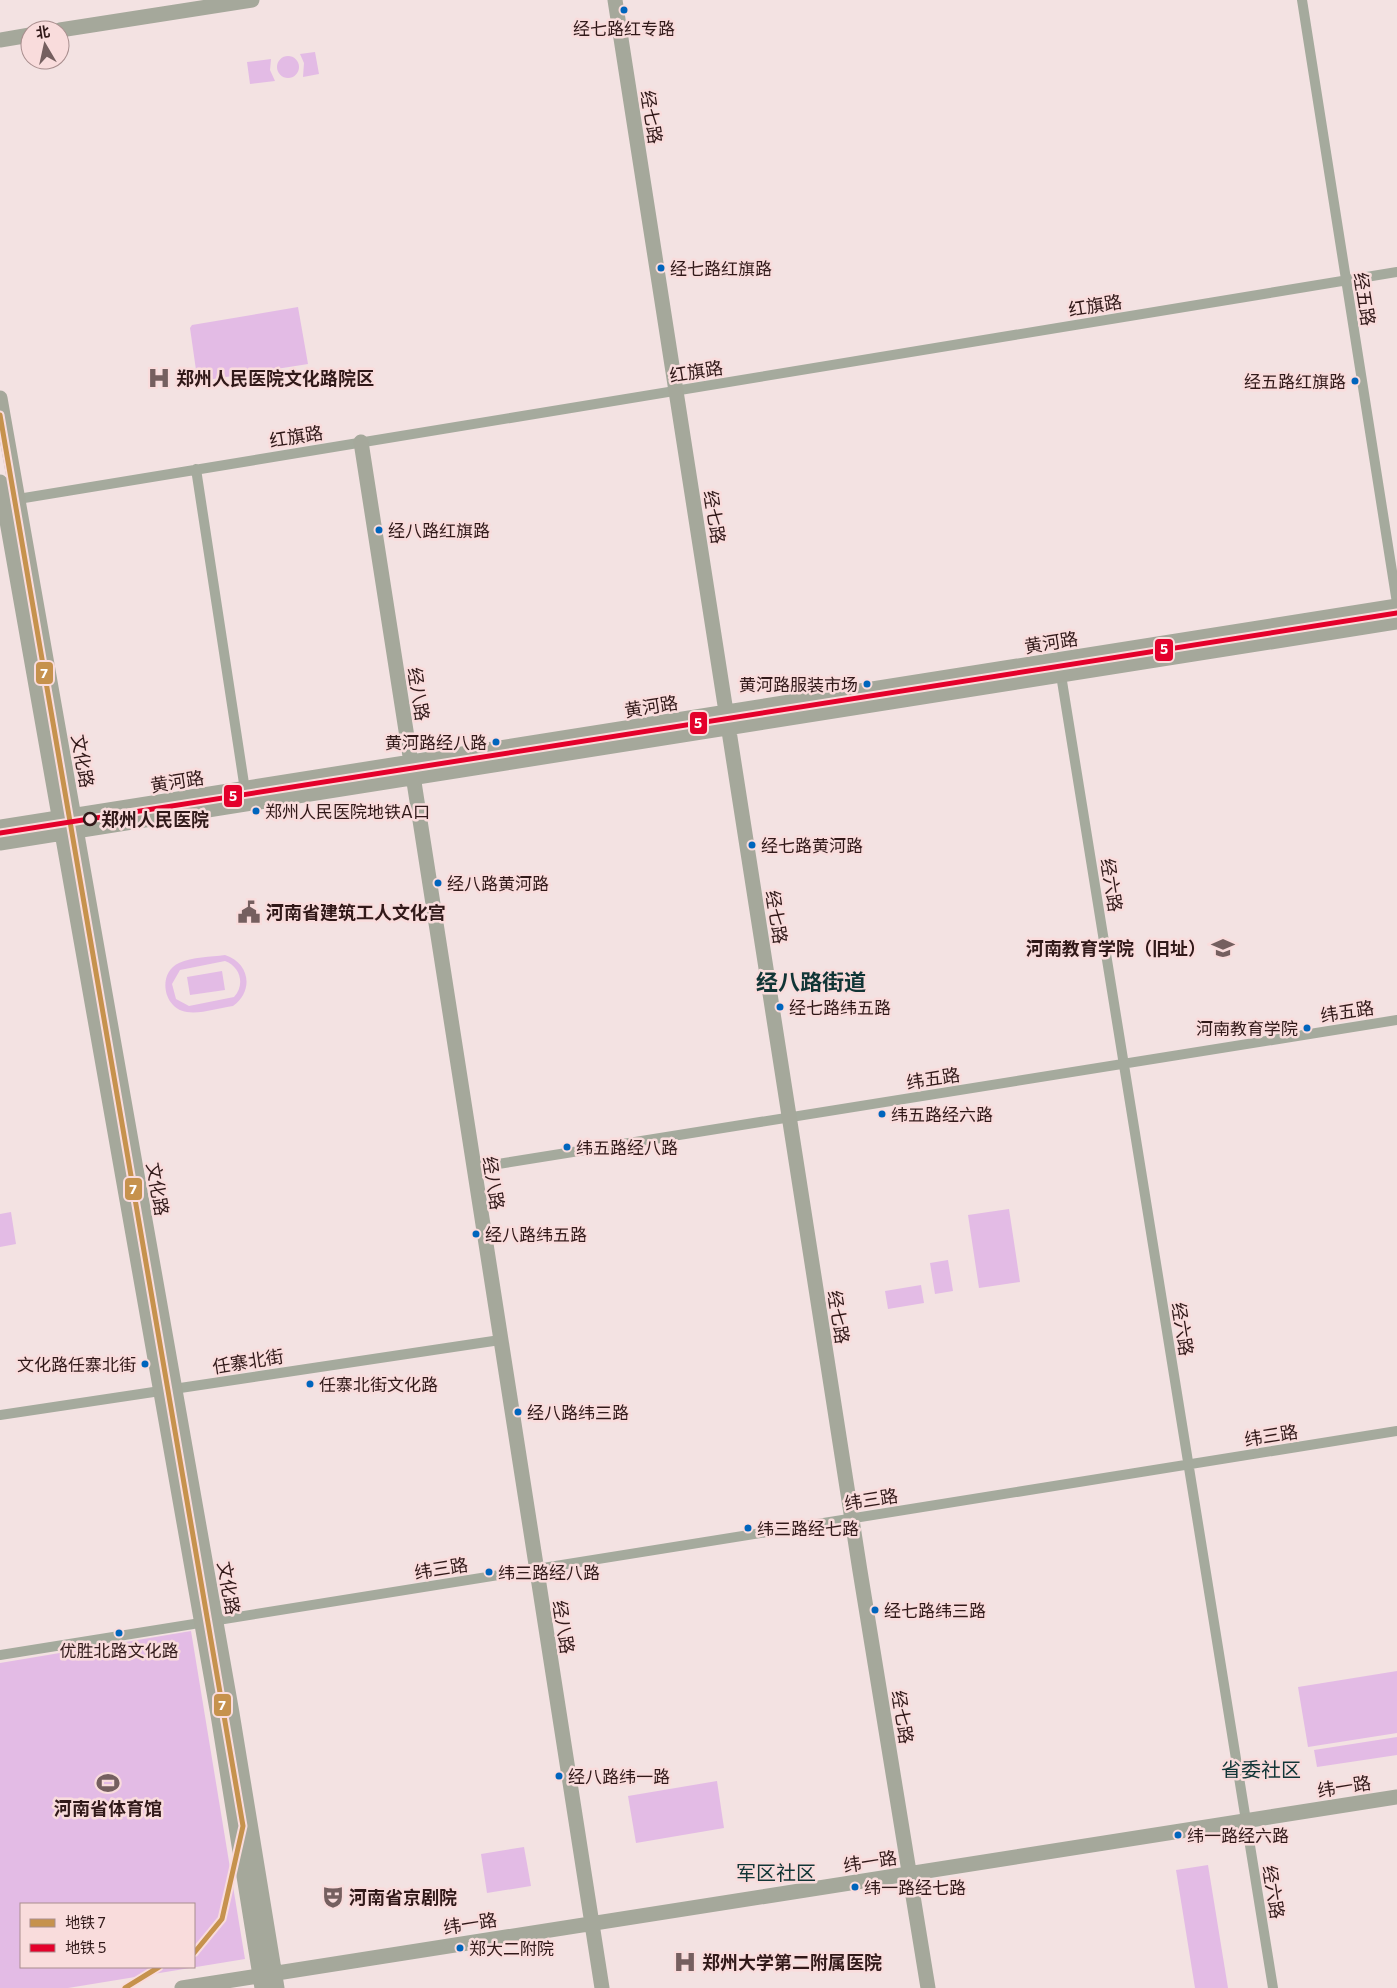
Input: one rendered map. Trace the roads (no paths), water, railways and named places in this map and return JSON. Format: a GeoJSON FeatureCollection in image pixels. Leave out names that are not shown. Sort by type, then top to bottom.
{"type":"FeatureCollection","features":[{"type":"Feature","properties":{"kind":"street"},"geometry":{"type":"LineString","coordinates":[[70,28],[252,0]]}},
{"type":"Feature","properties":{"kind":"street","name":"经七路"},"geometry":{"type":"LineString","coordinates":[[615,0],[852,1518],[928,1988]]}},
{"type":"Feature","properties":{"kind":"street","name":"经五路"},"geometry":{"type":"LineString","coordinates":[[1302,0],[1397,604]]}},
{"type":"Feature","properties":{"kind":"street"},"geometry":{"type":"LineString","coordinates":[[0,40],[20,37]]}},
{"type":"Feature","properties":{"kind":"street","name":"红旗路"},"geometry":{"type":"LineString","coordinates":[[7,500],[1397,272]]}},
{"type":"Feature","properties":{"kind":"street","name":"文化路"},"geometry":{"type":"LineString","coordinates":[[0,398],[7,500],[69,833],[209,1621],[268,1981]]}},
{"type":"Feature","properties":{"kind":"street","name":"经八路"},"geometry":{"type":"LineString","coordinates":[[361,442],[602,1988]]}},
{"type":"Feature","properties":{"kind":"street"},"geometry":{"type":"LineString","coordinates":[[196,469],[245,790]]}},
{"type":"Feature","properties":{"kind":"street","name":"文化路"},"geometry":{"type":"LineString","coordinates":[[0,482],[7,500]]}},
{"type":"Feature","properties":{"kind":"street","name":"黄河路"},"geometry":{"type":"LineString","coordinates":[[0,827],[245,790],[1397,604]]}},
{"type":"Feature","properties":{"kind":"street","name":"黄河路"},"geometry":{"type":"LineString","coordinates":[[0,843],[1397,622]]}},
{"type":"Feature","properties":{"kind":"street","name":"经六路"},"geometry":{"type":"LineString","coordinates":[[1061,675],[1273,1988]]}},
{"type":"Feature","properties":{"kind":"street","name":"纬五路"},"geometry":{"type":"LineString","coordinates":[[473,1168],[1397,1020]]}},
{"type":"Feature","properties":{"kind":"street","name":"任寨北街"},"geometry":{"type":"LineString","coordinates":[[0,1416],[500,1340]]}},
{"type":"Feature","properties":{"kind":"street","name":"纬三路"},"geometry":{"type":"LineString","coordinates":[[0,1655],[1397,1431]]}},
{"type":"Feature","properties":{"kind":"street","name":"纬一路"},"geometry":{"type":"LineString","coordinates":[[182,1988],[268,1981],[592,1923],[1397,1797]]}},
{"type":"Feature","properties":{"kind":"metro line","name":"7"},"geometry":{"type":"LineString","coordinates":[[0,415],[243,1826],[222,1919],[195,1952]]}},
{"type":"Feature","properties":{"kind":"metro line","name":"5"},"geometry":{"type":"LineString","coordinates":[[0,833],[1397,613]]}},
{"type":"Feature","properties":{"kind":"metro line","name":"7"},"geometry":{"type":"LineString","coordinates":[[125,1988],[157,1968]]}},
{"type":"Feature","properties":{"kind":"place","name":"经七路红专路"},"geometry":{"type":"Point","coordinates":[624,10]}},
{"type":"Feature","properties":{"kind":"place","name":"经七路红旗路"},"geometry":{"type":"Point","coordinates":[661,268]}},
{"type":"Feature","properties":{"kind":"place","name":"郑州人民医院文化路院区"},"geometry":{"type":"Point","coordinates":[159,378]}},
{"type":"Feature","properties":{"kind":"place","name":"经五路红旗路"},"geometry":{"type":"Point","coordinates":[1355,381]}},
{"type":"Feature","properties":{"kind":"place","name":"经八路红旗路"},"geometry":{"type":"Point","coordinates":[379,530]}},
{"type":"Feature","properties":{"kind":"place","name":"黄河路服装市场"},"geometry":{"type":"Point","coordinates":[867,684]}},
{"type":"Feature","properties":{"kind":"place","name":"黄河路经八路"},"geometry":{"type":"Point","coordinates":[496,742]}},
{"type":"Feature","properties":{"kind":"place","name":"郑州人民医院地铁A口"},"geometry":{"type":"Point","coordinates":[256,811]}},
{"type":"Feature","properties":{"kind":"place","name":"郑州人民医院"},"geometry":{"type":"Point","coordinates":[90,819]}},
{"type":"Feature","properties":{"kind":"place","name":"经七路黄河路"},"geometry":{"type":"Point","coordinates":[752,845]}},
{"type":"Feature","properties":{"kind":"place","name":"经八路黄河路"},"geometry":{"type":"Point","coordinates":[438,883]}},
{"type":"Feature","properties":{"kind":"place","name":"河南省建筑工人文化宫"},"geometry":{"type":"Point","coordinates":[249,912]}},
{"type":"Feature","properties":{"kind":"place","name":"河南教育学院（旧址）"},"geometry":{"type":"Point","coordinates":[1223,948]}},
{"type":"Feature","properties":{"kind":"place","name":"经七路纬五路"},"geometry":{"type":"Point","coordinates":[780,1007]}},
{"type":"Feature","properties":{"kind":"place","name":"河南教育学院"},"geometry":{"type":"Point","coordinates":[1307,1028]}},
{"type":"Feature","properties":{"kind":"place","name":"纬五路经六路"},"geometry":{"type":"Point","coordinates":[882,1114]}},
{"type":"Feature","properties":{"kind":"place","name":"纬五路经八路"},"geometry":{"type":"Point","coordinates":[567,1147]}},
{"type":"Feature","properties":{"kind":"place","name":"经八路纬五路"},"geometry":{"type":"Point","coordinates":[476,1234]}},
{"type":"Feature","properties":{"kind":"place","name":"文化路任寨北街"},"geometry":{"type":"Point","coordinates":[145,1364]}},
{"type":"Feature","properties":{"kind":"place","name":"任寨北街文化路"},"geometry":{"type":"Point","coordinates":[310,1384]}},
{"type":"Feature","properties":{"kind":"place","name":"经八路纬三路"},"geometry":{"type":"Point","coordinates":[518,1412]}},
{"type":"Feature","properties":{"kind":"place","name":"纬三路经七路"},"geometry":{"type":"Point","coordinates":[748,1528]}},
{"type":"Feature","properties":{"kind":"place","name":"纬三路经八路"},"geometry":{"type":"Point","coordinates":[489,1572]}},
{"type":"Feature","properties":{"kind":"place","name":"经七路纬三路"},"geometry":{"type":"Point","coordinates":[875,1610]}},
{"type":"Feature","properties":{"kind":"place","name":"优胜北路文化路"},"geometry":{"type":"Point","coordinates":[119,1633]}},
{"type":"Feature","properties":{"kind":"place","name":"经八路纬一路"},"geometry":{"type":"Point","coordinates":[559,1776]}},
{"type":"Feature","properties":{"kind":"place","name":"河南省体育馆"},"geometry":{"type":"Point","coordinates":[108,1783]}},
{"type":"Feature","properties":{"kind":"place","name":"纬一路经六路"},"geometry":{"type":"Point","coordinates":[1178,1835]}},
{"type":"Feature","properties":{"kind":"place","name":"纬一路经七路"},"geometry":{"type":"Point","coordinates":[855,1887]}},
{"type":"Feature","properties":{"kind":"place","name":"河南省京剧院"},"geometry":{"type":"Point","coordinates":[333,1897]}},
{"type":"Feature","properties":{"kind":"place","name":"郑大二附院"},"geometry":{"type":"Point","coordinates":[460,1948]}},
{"type":"Feature","properties":{"kind":"place","name":"郑州大学第二附属医院"},"geometry":{"type":"Point","coordinates":[685,1962]}},
{"type":"Feature","properties":{"kind":"district","name":"经八路街道"},"geometry":{"type":"Point","coordinates":[811,981]}},
{"type":"Feature","properties":{"kind":"district","name":"省委社区"},"geometry":{"type":"Point","coordinates":[1261,1769]}},
{"type":"Feature","properties":{"kind":"district","name":"军区社区"},"geometry":{"type":"Point","coordinates":[776,1872]}}]}
